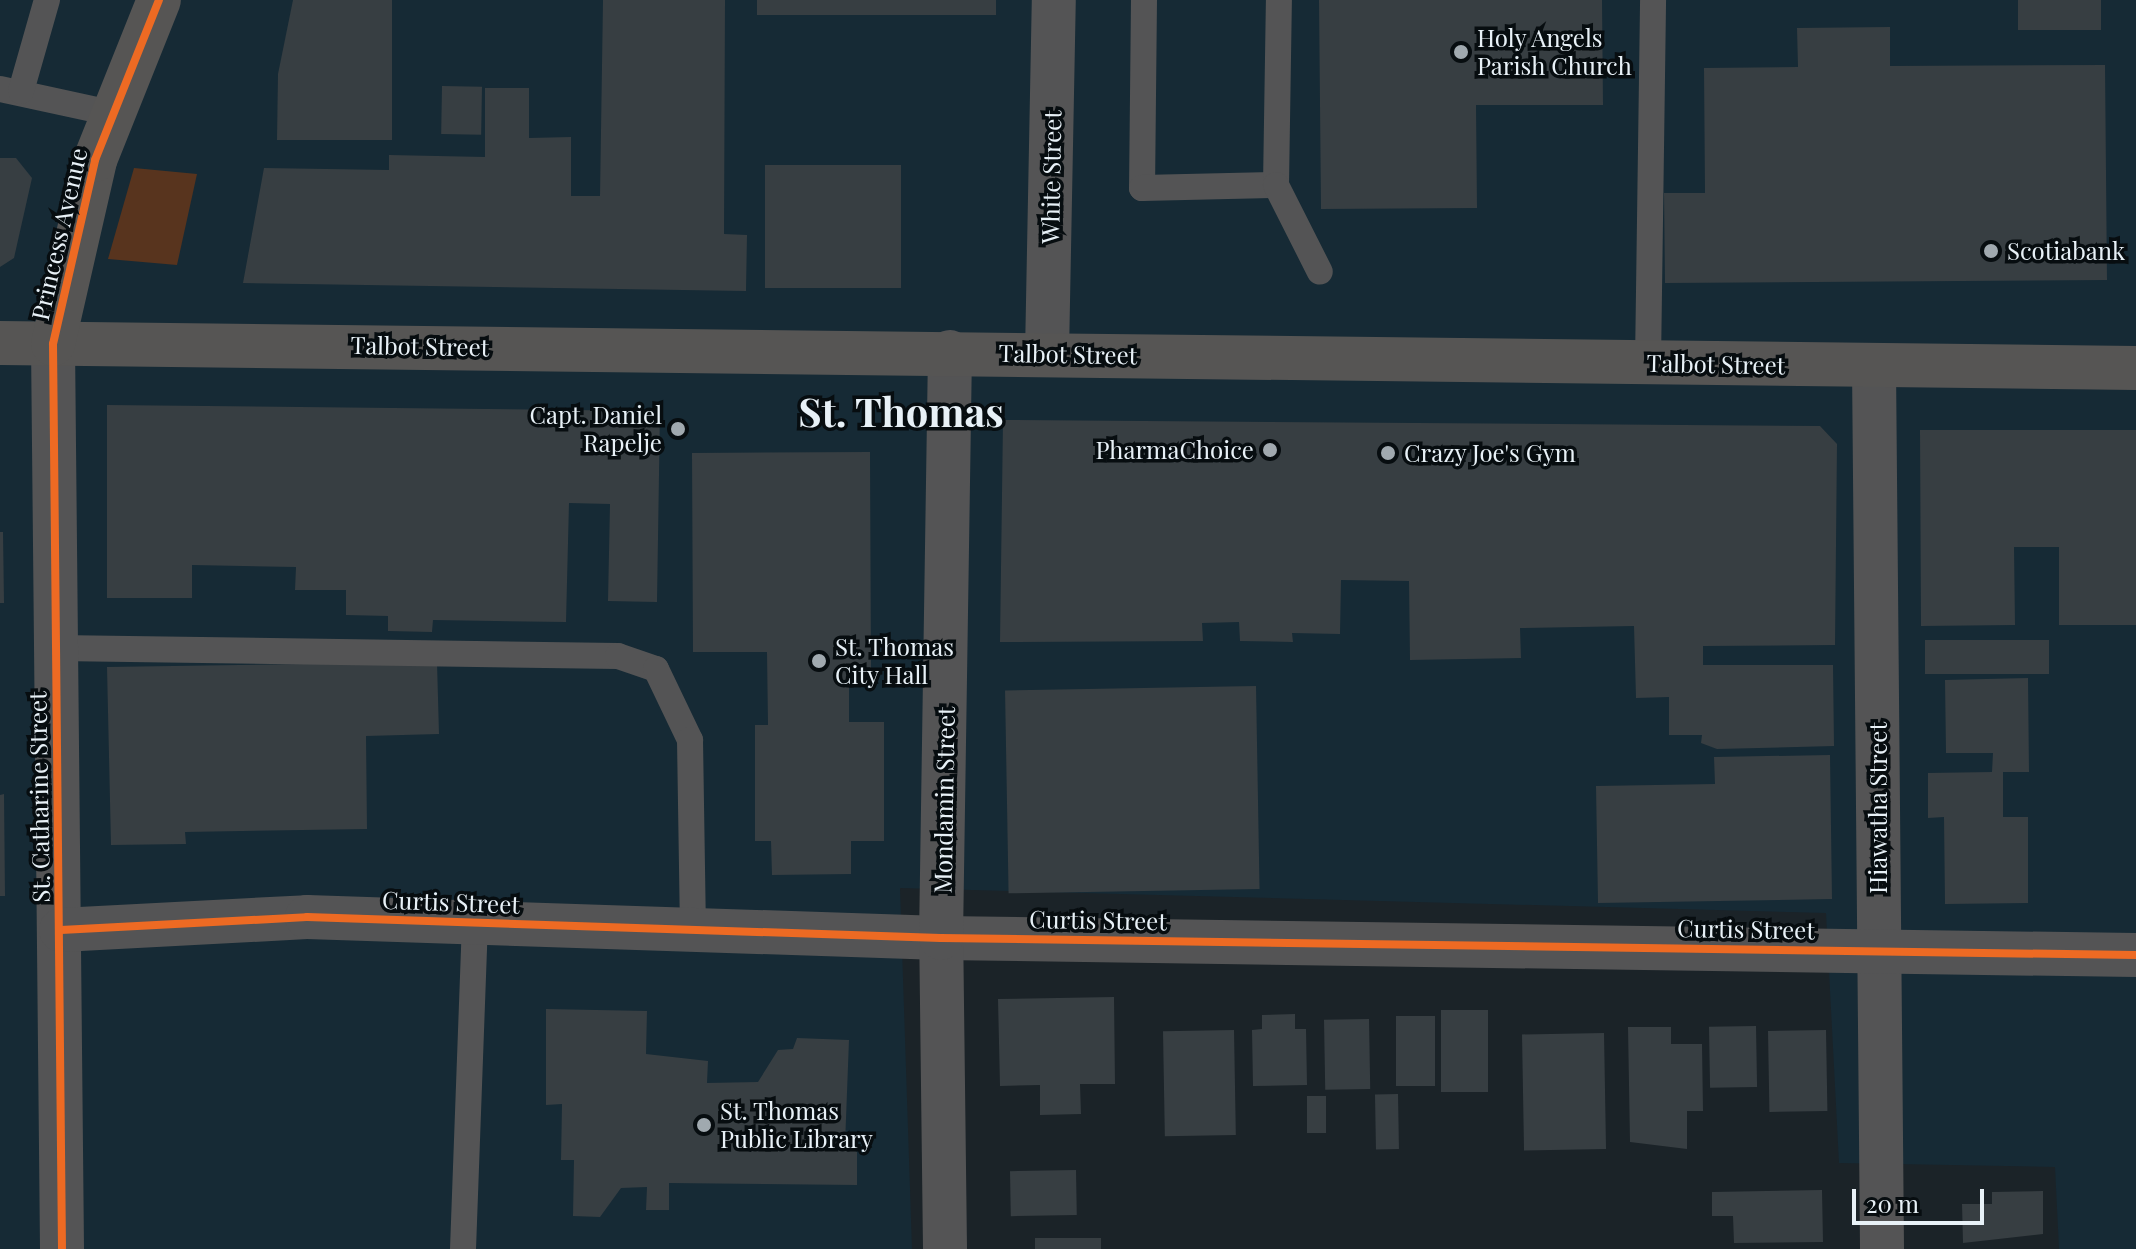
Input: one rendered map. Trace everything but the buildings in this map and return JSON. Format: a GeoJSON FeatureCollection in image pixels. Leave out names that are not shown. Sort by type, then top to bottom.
{"type":"FeatureCollection","features":[{"type":"Feature","properties":{"kind":"main road","name":"Princess Avenue"},"geometry":{"type":"LineString","coordinates":[[53,344],[111,113],[159,0]]}},
{"type":"Feature","properties":{"kind":"main road","name":"Talbot Street"},"geometry":{"type":"LineString","coordinates":[[0,343],[2136,368]]}},
{"type":"Feature","properties":{"kind":"street","name":"White Street"},"geometry":{"type":"LineString","coordinates":[[1047,354],[1054,0]]}},
{"type":"Feature","properties":{"kind":"street","name":"St. Catharine Street"},"geometry":{"type":"LineString","coordinates":[[53,344],[62,1249]]}},
{"type":"Feature","properties":{"kind":"street","name":"Mondamin Street"},"geometry":{"type":"LineString","coordinates":[[945,1249],[941,938],[950,352]]}},
{"type":"Feature","properties":{"kind":"street","name":"Hiawatha Street"},"geometry":{"type":"LineString","coordinates":[[1874,366],[1882,1249]]}},
{"type":"Feature","properties":{"kind":"street","name":"Curtis Street"},"geometry":{"type":"LineString","coordinates":[[61,930],[307,917],[941,938],[2136,955]]}},
{"type":"Feature","properties":{"kind":"lane"},"geometry":{"type":"LineString","coordinates":[[47,0],[10,90],[111,113]]}},
{"type":"Feature","properties":{"kind":"lane"},"geometry":{"type":"LineString","coordinates":[[1144,0],[1142,188],[1276,185]]}},
{"type":"Feature","properties":{"kind":"lane"},"geometry":{"type":"LineString","coordinates":[[1279,0],[1276,185],[1320,272]]}},
{"type":"Feature","properties":{"kind":"lane"},"geometry":{"type":"LineString","coordinates":[[1648,363],[1653,0]]}},
{"type":"Feature","properties":{"kind":"lane"},"geometry":{"type":"LineString","coordinates":[[57,648],[618,656],[656,669],[690,740],[693,929]]}},
{"type":"Feature","properties":{"kind":"lane"},"geometry":{"type":"LineString","coordinates":[[463,1249],[475,922]]}},
{"type":"Feature","properties":{"kind":"shaded area"},"geometry":{"type":"Polygon","coordinates":[[[0,0],[2136,0],[2136,1249],[2059,1249],[2055,1167],[1839,1163],[1826,913],[900,888],[912,1249],[0,1249],[0,0]]]}},
{"type":"Feature","properties":{"kind":"shaded area"},"geometry":{"type":"Polygon","coordinates":[[[134,168],[197,174],[177,265],[108,259],[134,168]]]}},
{"type":"Feature","properties":{"kind":"cycle path"},"geometry":{"type":"LineString","coordinates":[[62,1249],[53,344],[95,160],[159,0]]}},
{"type":"Feature","properties":{"kind":"cycle path"},"geometry":{"type":"LineString","coordinates":[[61,930],[307,917],[941,938],[2136,955]]}},
{"type":"Feature","properties":{"kind":"place","name":"Holy Angels Parish Church"},"geometry":{"type":"Point","coordinates":[1461,52]}},
{"type":"Feature","properties":{"kind":"place","name":"Scotiabank"},"geometry":{"type":"Point","coordinates":[1991,251]}},
{"type":"Feature","properties":{"kind":"place","name":"Capt. Daniel Rapelje"},"geometry":{"type":"Point","coordinates":[678,429]}},
{"type":"Feature","properties":{"kind":"place","name":"PharmaChoice"},"geometry":{"type":"Point","coordinates":[1270,450]}},
{"type":"Feature","properties":{"kind":"place","name":"Crazy Joe's Gym"},"geometry":{"type":"Point","coordinates":[1388,453]}},
{"type":"Feature","properties":{"kind":"place","name":"St. Thomas City Hall"},"geometry":{"type":"Point","coordinates":[819,661]}},
{"type":"Feature","properties":{"kind":"place","name":"St. Thomas Public Library"},"geometry":{"type":"Point","coordinates":[704,1125]}},
{"type":"Feature","properties":{"kind":"district","name":"St. Thomas"},"geometry":{"type":"Point","coordinates":[901,411]}}]}
